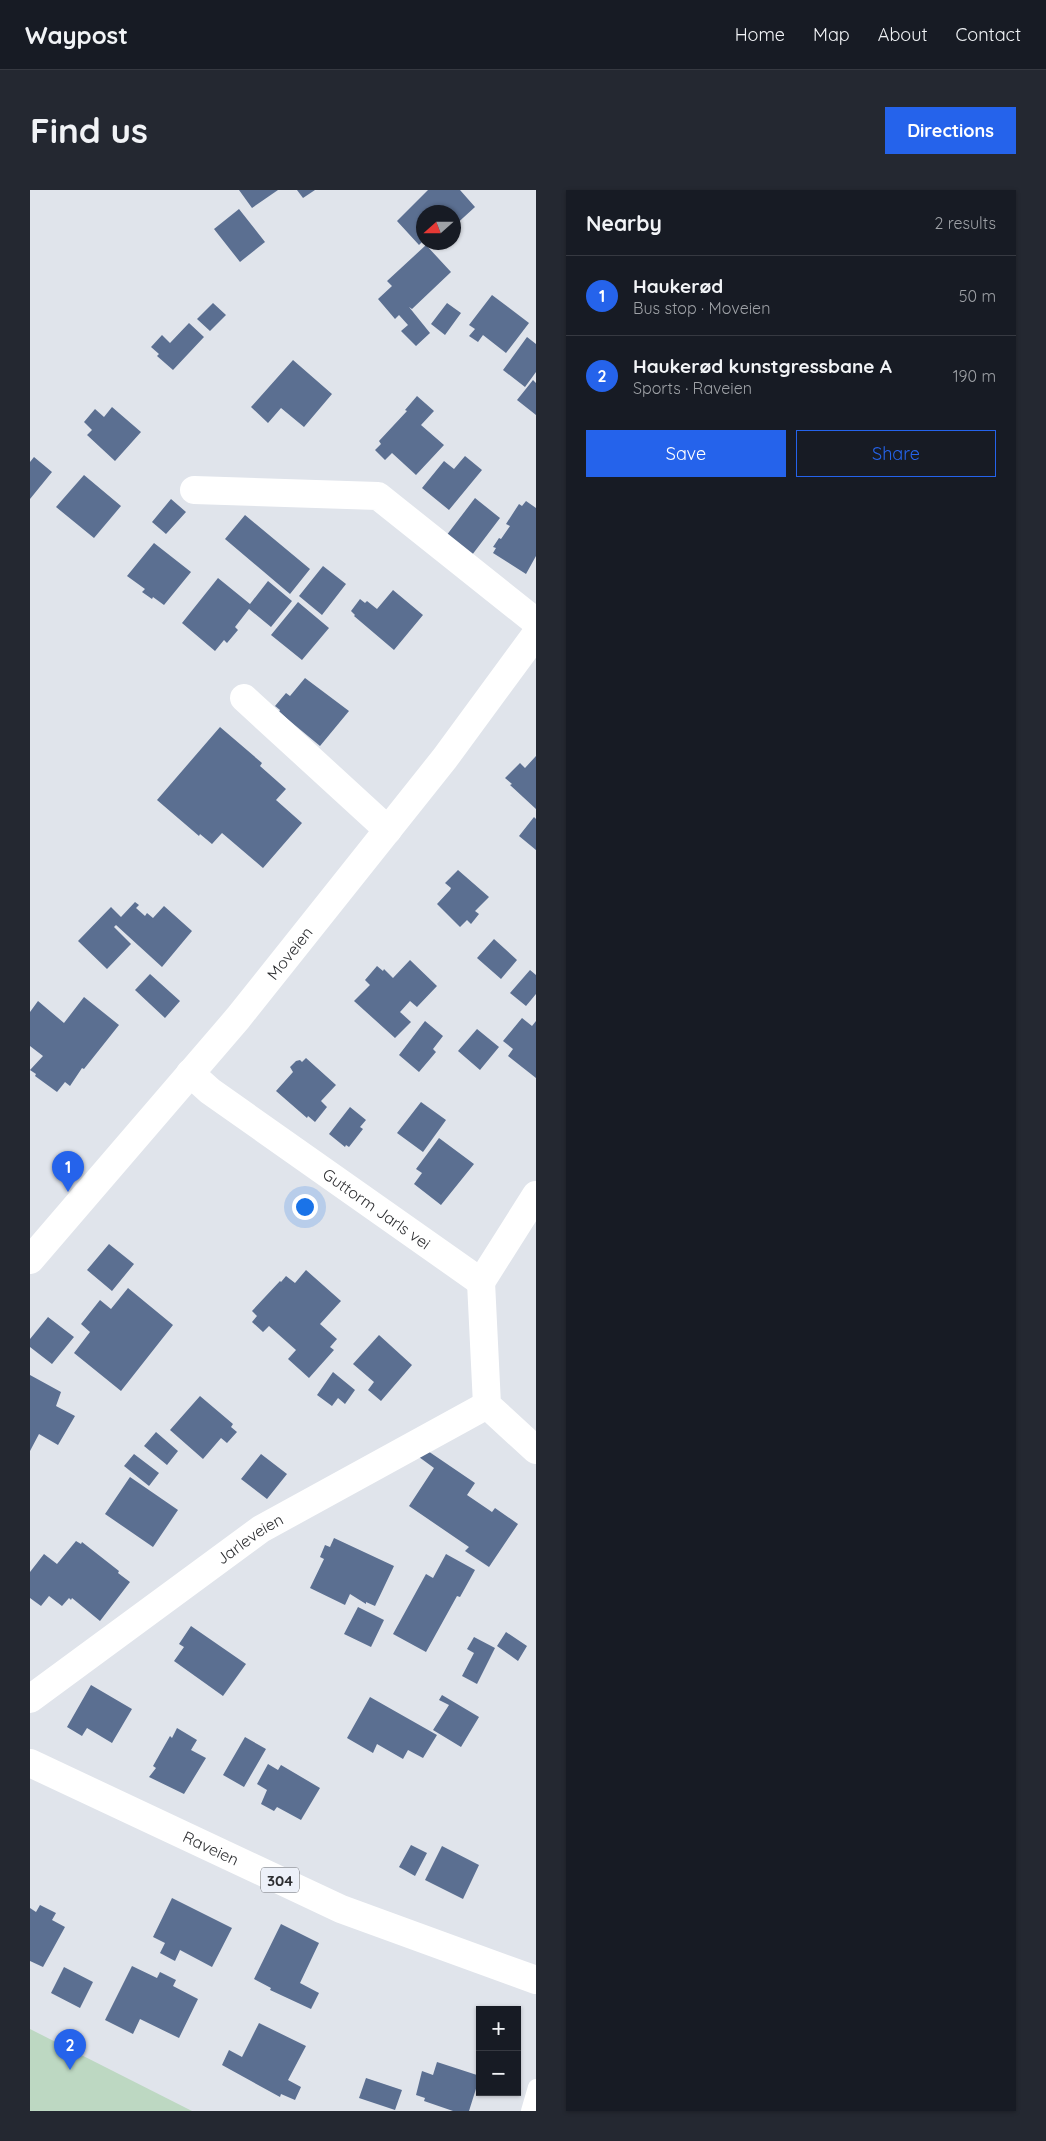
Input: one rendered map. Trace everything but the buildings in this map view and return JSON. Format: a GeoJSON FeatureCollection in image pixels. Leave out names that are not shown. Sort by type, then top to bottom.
{"type":"FeatureCollection","features":[{"type":"Feature","properties":{"kind":"street"},"geometry":{"type":"LineString","coordinates":[[194,490],[378,496],[536,622]]}},
{"type":"Feature","properties":{"kind":"street","name":"Moveien"},"geometry":{"type":"LineString","coordinates":[[30,1260],[244,1010],[445,758],[536,634]]}},
{"type":"Feature","properties":{"kind":"street"},"geometry":{"type":"LineString","coordinates":[[244,698],[388,830]]}},
{"type":"Feature","properties":{"kind":"street","name":"Guttorm Jarls vei"},"geometry":{"type":"LineString","coordinates":[[190,1073],[210,1091],[481,1282]]}},
{"type":"Feature","properties":{"kind":"street"},"geometry":{"type":"LineString","coordinates":[[536,1195],[481,1282],[487,1404],[536,1450]]}},
{"type":"Feature","properties":{"kind":"street","name":"Jarleveien"},"geometry":{"type":"LineString","coordinates":[[30,1699],[261,1529],[487,1404]]}},
{"type":"Feature","properties":{"kind":"street","name":"Raveien"},"geometry":{"type":"LineString","coordinates":[[30,1763],[341,1909],[536,1980]]}},
{"type":"Feature","properties":{"kind":"lane"},"geometry":{"type":"LineString","coordinates":[[529,2111],[536,2088]]}},
{"type":"Feature","properties":{"kind":"green space"},"geometry":{"type":"Polygon","coordinates":[[[30,2029],[192,2111],[30,2111],[30,2029]]]}},
{"type":"Feature","properties":{"kind":"place","name":"Haukerød"},"geometry":{"type":"Point","coordinates":[68,1192]}},
{"type":"Feature","properties":{"kind":"place","name":"Haukerød kunstgressbane A"},"geometry":{"type":"Point","coordinates":[70,2070]}}]}
